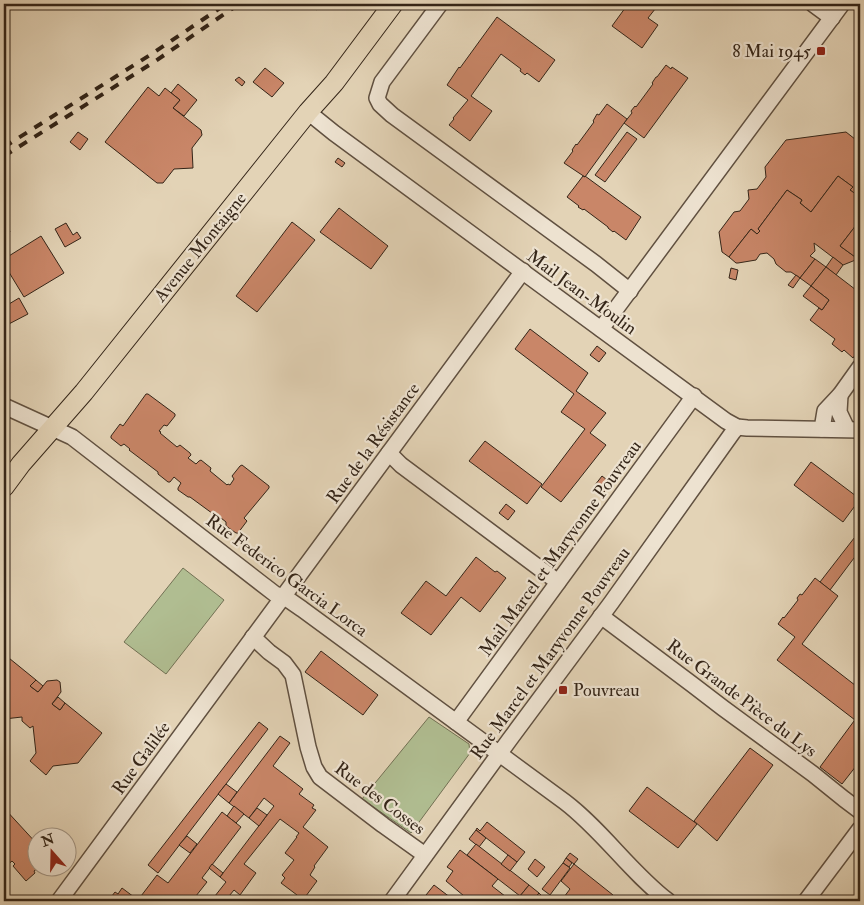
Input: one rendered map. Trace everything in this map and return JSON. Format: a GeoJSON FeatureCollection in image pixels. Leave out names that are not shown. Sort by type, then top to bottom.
{"type":"FeatureCollection","features":[{"type":"Feature","properties":{"kind":"main road","name":"Avenue Montaigne"},"geometry":{"type":"LineString","coordinates":[[4,487],[84,392],[308,112],[334,83],[393,4]]}},
{"type":"Feature","properties":{"kind":"street","name":"Mail Jean-Moulin"},"geometry":{"type":"LineString","coordinates":[[440,4],[382,82],[377,98],[380,104],[392,115],[630,291]]}},
{"type":"Feature","properties":{"kind":"street"},"geometry":{"type":"LineString","coordinates":[[813,4],[832,18]]}},
{"type":"Feature","properties":{"kind":"street"},"geometry":{"type":"LineString","coordinates":[[601,329],[842,4]]}},
{"type":"Feature","properties":{"kind":"street","name":"Mail Jean-Moulin"},"geometry":{"type":"LineString","coordinates":[[308,112],[726,421],[737,426],[755,428],[854,430]]}},
{"type":"Feature","properties":{"kind":"street","name":"Rue de la Résistance"},"geometry":{"type":"LineString","coordinates":[[253,637],[523,271]]}},
{"type":"Feature","properties":{"kind":"street"},"geometry":{"type":"LineString","coordinates":[[822,428],[825,411],[840,395],[860,367]]}},
{"type":"Feature","properties":{"kind":"street"},"geometry":{"type":"LineString","coordinates":[[840,395],[839,412],[854,430]]}},
{"type":"Feature","properties":{"kind":"street","name":"Mail Marcel et Maryvonne Pouvreau"},"geometry":{"type":"LineString","coordinates":[[456,722],[694,396]]}},
{"type":"Feature","properties":{"kind":"street","name":"Rue Federico Garcia Lorca"},"geometry":{"type":"LineString","coordinates":[[4,406],[72,437],[275,594],[290,600],[310,614],[500,753],[573,808],[653,890],[668,901]]}},
{"type":"Feature","properties":{"kind":"street","name":"Rue Marcel et Maryvonne Pouvreau"},"geometry":{"type":"LineString","coordinates":[[392,901],[601,616],[737,426]]}},
{"type":"Feature","properties":{"kind":"street"},"geometry":{"type":"LineString","coordinates":[[389,453],[401,465],[558,582]]}},
{"type":"Feature","properties":{"kind":"street","name":"Rue Grande Pièce du Lys"},"geometry":{"type":"LineString","coordinates":[[601,616],[860,811]]}},
{"type":"Feature","properties":{"kind":"street","name":"Rue des Cosses"},"geometry":{"type":"LineString","coordinates":[[253,637],[284,663],[293,675],[308,747],[314,767],[320,777],[426,855]]}},
{"type":"Feature","properties":{"kind":"street","name":"Rue Galilée"},"geometry":{"type":"LineString","coordinates":[[59,901],[253,637]]}},
{"type":"Feature","properties":{"kind":"street"},"geometry":{"type":"LineString","coordinates":[[806,901],[860,829]]}},
{"type":"Feature","properties":{"kind":"green space"},"geometry":{"type":"Polygon","coordinates":[[[183,568],[224,600],[166,674],[124,642],[183,568]]]}},
{"type":"Feature","properties":{"kind":"green space"},"geometry":{"type":"Polygon","coordinates":[[[429,717],[469,744],[470,753],[411,833],[362,799],[429,717]]]}},
{"type":"Feature","properties":{"kind":"building"},"geometry":{"type":"Polygon","coordinates":[[[311,4],[329,4],[323,9],[321,6],[316,10],[311,4]]]}},
{"type":"Feature","properties":{"kind":"building"},"geometry":{"type":"Polygon","coordinates":[[[628,4],[659,4],[648,18],[658,25],[642,48],[612,26],[628,4]]]}},
{"type":"Feature","properties":{"kind":"building"},"geometry":{"type":"Polygon","coordinates":[[[497,17],[555,60],[539,82],[527,73],[525,75],[520,71],[521,69],[501,54],[471,96],[492,111],[470,141],[449,125],[468,100],[447,85],[497,17]]]}},
{"type":"Feature","properties":{"kind":"building"},"geometry":{"type":"Polygon","coordinates":[[[666,65],[688,78],[644,138],[624,123],[666,65]]]}},
{"type":"Feature","properties":{"kind":"building"},"geometry":{"type":"Polygon","coordinates":[[[265,68],[284,83],[272,97],[253,82],[265,68]]]}},
{"type":"Feature","properties":{"kind":"building"},"geometry":{"type":"Polygon","coordinates":[[[239,77],[245,82],[242,86],[235,80],[239,77]]]}},
{"type":"Feature","properties":{"kind":"building"},"geometry":{"type":"Polygon","coordinates":[[[178,84],[197,100],[184,116],[173,108],[180,100],[171,93],[178,84]]]}},
{"type":"Feature","properties":{"kind":"building"},"geometry":{"type":"Polygon","coordinates":[[[148,87],[159,96],[165,88],[180,100],[173,108],[201,130],[202,135],[192,148],[193,168],[174,169],[163,183],[157,183],[105,142],[148,87]]]}},
{"type":"Feature","properties":{"kind":"building"},"geometry":{"type":"Polygon","coordinates":[[[607,104],[627,119],[585,177],[564,163],[576,144],[594,122],[597,114],[599,115],[607,104]]]}},
{"type":"Feature","properties":{"kind":"building"},"geometry":{"type":"Polygon","coordinates":[[[78,132],[88,139],[80,150],[70,142],[78,132]]]}},
{"type":"Feature","properties":{"kind":"building"},"geometry":{"type":"Polygon","coordinates":[[[627,132],[637,139],[605,182],[595,175],[627,132]]]}},
{"type":"Feature","properties":{"kind":"building"},"geometry":{"type":"Polygon","coordinates":[[[846,132],[860,143],[860,197],[850,190],[853,187],[838,176],[811,212],[800,203],[802,200],[787,190],[758,229],[760,231],[757,234],[751,229],[729,257],[722,252],[719,232],[734,212],[740,211],[749,199],[748,190],[757,189],[766,177],[765,167],[786,140],[846,132]]]}},
{"type":"Feature","properties":{"kind":"building"},"geometry":{"type":"Polygon","coordinates":[[[338,158],[345,163],[342,167],[335,162],[338,158]]]}},
{"type":"Feature","properties":{"kind":"building"},"geometry":{"type":"Polygon","coordinates":[[[583,176],[641,217],[626,240],[584,209],[578,207],[567,197],[583,176]]]}},
{"type":"Feature","properties":{"kind":"building"},"geometry":{"type":"Polygon","coordinates":[[[838,176],[853,187],[850,190],[860,197],[860,220],[840,246],[858,259],[843,265],[814,243],[815,251],[810,256],[815,259],[800,278],[791,272],[786,272],[767,253],[760,254],[756,260],[738,263],[729,257],[751,229],[757,234],[760,231],[758,229],[787,190],[802,200],[800,203],[811,212],[838,176]]]}},
{"type":"Feature","properties":{"kind":"building"},"geometry":{"type":"Polygon","coordinates":[[[339,208],[388,246],[371,269],[320,232],[339,208]]]}},
{"type":"Feature","properties":{"kind":"building"},"geometry":{"type":"Polygon","coordinates":[[[4,219],[10,232],[4,235],[4,219]]]}},
{"type":"Feature","properties":{"kind":"building"},"geometry":{"type":"Polygon","coordinates":[[[860,220],[860,259],[858,259],[840,246],[860,220]]]}},
{"type":"Feature","properties":{"kind":"building"},"geometry":{"type":"Polygon","coordinates":[[[292,222],[315,240],[257,312],[236,296],[292,222]]]}},
{"type":"Feature","properties":{"kind":"building"},"geometry":{"type":"Polygon","coordinates":[[[66,223],[73,235],[77,232],[81,238],[65,247],[55,229],[66,223]]]}},
{"type":"Feature","properties":{"kind":"building"},"geometry":{"type":"Polygon","coordinates":[[[41,236],[64,273],[24,297],[4,264],[4,259],[41,236]]]}},
{"type":"Feature","properties":{"kind":"building"},"geometry":{"type":"Polygon","coordinates":[[[833,257],[843,265],[836,275],[826,267],[833,257]]]}},
{"type":"Feature","properties":{"kind":"building"},"geometry":{"type":"Polygon","coordinates":[[[815,259],[826,267],[811,286],[800,278],[815,259]]]}},
{"type":"Feature","properties":{"kind":"building"},"geometry":{"type":"Polygon","coordinates":[[[826,267],[860,293],[860,348],[853,358],[844,350],[842,352],[832,344],[835,339],[810,320],[819,308],[822,310],[829,300],[811,286],[826,267]]]}},
{"type":"Feature","properties":{"kind":"building"},"geometry":{"type":"Polygon","coordinates":[[[731,268],[738,270],[736,280],[729,278],[731,268]]]}},
{"type":"Feature","properties":{"kind":"building"},"geometry":{"type":"Polygon","coordinates":[[[796,275],[800,278],[793,288],[788,285],[796,275]]]}},
{"type":"Feature","properties":{"kind":"building"},"geometry":{"type":"Polygon","coordinates":[[[811,286],[829,300],[822,310],[803,296],[811,286]]]}},
{"type":"Feature","properties":{"kind":"building"},"geometry":{"type":"Polygon","coordinates":[[[19,298],[28,314],[5,326],[4,307],[19,298]]]}},
{"type":"Feature","properties":{"kind":"building"},"geometry":{"type":"Polygon","coordinates":[[[530,329],[588,373],[576,391],[606,413],[590,433],[606,445],[561,502],[541,487],[585,429],[561,412],[574,394],[515,349],[530,329]]]}},
{"type":"Feature","properties":{"kind":"building"},"geometry":{"type":"Polygon","coordinates":[[[597,346],[606,353],[599,362],[590,355],[597,346]]]}},
{"type":"Feature","properties":{"kind":"building"},"geometry":{"type":"Polygon","coordinates":[[[146,394],[175,414],[167,426],[164,425],[159,431],[177,447],[180,445],[190,453],[191,455],[188,458],[196,464],[201,460],[211,468],[210,471],[227,485],[230,485],[234,479],[232,476],[242,465],[269,486],[244,518],[247,521],[238,533],[226,526],[226,522],[221,518],[178,490],[181,483],[174,477],[168,482],[124,444],[121,446],[111,438],[120,424],[123,426],[146,394]]]}},
{"type":"Feature","properties":{"kind":"building"},"geometry":{"type":"Polygon","coordinates":[[[485,441],[542,484],[527,504],[469,461],[485,441]]]}},
{"type":"Feature","properties":{"kind":"building"},"geometry":{"type":"Polygon","coordinates":[[[811,462],[860,499],[843,522],[794,485],[811,462]]]}},
{"type":"Feature","properties":{"kind":"building"},"geometry":{"type":"Polygon","coordinates":[[[602,476],[611,483],[604,492],[595,485],[602,476]]]}},
{"type":"Feature","properties":{"kind":"building"},"geometry":{"type":"Polygon","coordinates":[[[506,504],[515,511],[508,520],[499,513],[506,504]]]}},
{"type":"Feature","properties":{"kind":"building"},"geometry":{"type":"Polygon","coordinates":[[[858,533],[860,534],[860,550],[830,590],[820,582],[858,533]]]}},
{"type":"Feature","properties":{"kind":"building"},"geometry":{"type":"Polygon","coordinates":[[[476,557],[506,578],[480,612],[461,597],[431,635],[401,613],[426,581],[446,596],[476,557]]]}},
{"type":"Feature","properties":{"kind":"building"},"geometry":{"type":"Polygon","coordinates":[[[815,578],[838,596],[802,644],[860,689],[860,713],[855,720],[777,660],[795,637],[778,624],[798,600],[797,598],[800,594],[802,595],[815,578]]]}},
{"type":"Feature","properties":{"kind":"building"},"geometry":{"type":"Polygon","coordinates":[[[321,651],[378,695],[363,715],[305,672],[321,651]]]}},
{"type":"Feature","properties":{"kind":"building"},"geometry":{"type":"Polygon","coordinates":[[[4,654],[36,680],[30,686],[38,692],[47,681],[57,680],[60,682],[61,692],[52,704],[60,710],[65,703],[102,733],[78,763],[53,766],[46,775],[30,761],[36,753],[33,726],[30,728],[22,721],[22,717],[4,719],[4,654]]]}},
{"type":"Feature","properties":{"kind":"building"},"geometry":{"type":"Polygon","coordinates":[[[36,680],[43,686],[38,692],[30,686],[36,680]]]}},
{"type":"Feature","properties":{"kind":"building"},"geometry":{"type":"Polygon","coordinates":[[[58,697],[65,703],[60,710],[52,704],[58,697]]]}},
{"type":"Feature","properties":{"kind":"building"},"geometry":{"type":"Polygon","coordinates":[[[857,717],[860,720],[860,761],[842,784],[820,767],[857,717]]]}},
{"type":"Feature","properties":{"kind":"building"},"geometry":{"type":"Polygon","coordinates":[[[259,722],[268,729],[158,873],[148,865],[259,722]]]}},
{"type":"Feature","properties":{"kind":"building"},"geometry":{"type":"Polygon","coordinates":[[[280,736],[290,743],[273,766],[303,789],[299,794],[314,805],[312,808],[316,810],[303,827],[328,847],[314,866],[310,875],[317,881],[303,900],[305,901],[292,901],[297,895],[281,883],[285,878],[282,875],[294,860],[285,853],[299,833],[280,819],[244,864],[256,873],[240,895],[234,890],[225,901],[211,901],[226,882],[220,877],[274,806],[264,798],[249,818],[229,803],[280,736]]]}},
{"type":"Feature","properties":{"kind":"building"},"geometry":{"type":"Polygon","coordinates":[[[750,748],[773,765],[717,841],[694,821],[750,748]]]}},
{"type":"Feature","properties":{"kind":"building"},"geometry":{"type":"Polygon","coordinates":[[[226,784],[237,792],[229,803],[218,794],[226,784]]]}},
{"type":"Feature","properties":{"kind":"building"},"geometry":{"type":"Polygon","coordinates":[[[647,787],[697,824],[678,848],[629,811],[647,787]]]}},
{"type":"Feature","properties":{"kind":"building"},"geometry":{"type":"Polygon","coordinates":[[[234,806],[244,814],[236,823],[227,816],[234,806]]]}},
{"type":"Feature","properties":{"kind":"building"},"geometry":{"type":"Polygon","coordinates":[[[4,808],[28,834],[29,878],[26,881],[13,866],[15,864],[12,861],[4,868],[4,808]]]}},
{"type":"Feature","properties":{"kind":"building"},"geometry":{"type":"Polygon","coordinates":[[[257,808],[267,815],[259,826],[249,818],[257,808]]]}},
{"type":"Feature","properties":{"kind":"building"},"geometry":{"type":"Polygon","coordinates":[[[222,812],[241,827],[202,878],[207,882],[192,901],[108,901],[115,892],[118,894],[122,888],[138,900],[157,875],[168,883],[222,812]]]}},
{"type":"Feature","properties":{"kind":"building"},"geometry":{"type":"Polygon","coordinates":[[[487,822],[525,852],[517,862],[476,830],[477,828],[480,831],[487,822]]]}},
{"type":"Feature","properties":{"kind":"building"},"geometry":{"type":"Polygon","coordinates":[[[476,830],[486,838],[479,847],[469,839],[476,830]]]}},
{"type":"Feature","properties":{"kind":"building"},"geometry":{"type":"Polygon","coordinates":[[[187,836],[197,844],[190,853],[179,845],[187,836]]]}},
{"type":"Feature","properties":{"kind":"building"},"geometry":{"type":"Polygon","coordinates":[[[476,844],[529,885],[520,896],[467,855],[476,844]]]}},
{"type":"Feature","properties":{"kind":"building"},"geometry":{"type":"Polygon","coordinates":[[[460,850],[498,879],[492,886],[510,901],[460,901],[464,896],[446,881],[453,871],[447,867],[460,850]]]}},
{"type":"Feature","properties":{"kind":"building"},"geometry":{"type":"Polygon","coordinates":[[[570,853],[578,859],[574,864],[566,858],[570,853]]]}},
{"type":"Feature","properties":{"kind":"building"},"geometry":{"type":"Polygon","coordinates":[[[508,855],[517,862],[510,871],[501,864],[508,855]]]}},
{"type":"Feature","properties":{"kind":"building"},"geometry":{"type":"Polygon","coordinates":[[[566,858],[572,863],[569,867],[563,863],[566,858]]]}},
{"type":"Feature","properties":{"kind":"building"},"geometry":{"type":"Polygon","coordinates":[[[535,859],[545,867],[537,877],[528,869],[535,859]]]}},
{"type":"Feature","properties":{"kind":"building"},"geometry":{"type":"Polygon","coordinates":[[[563,863],[570,868],[550,895],[542,889],[563,863]]]}},
{"type":"Feature","properties":{"kind":"building"},"geometry":{"type":"Polygon","coordinates":[[[212,864],[223,873],[220,877],[209,868],[212,864]]]}},
{"type":"Feature","properties":{"kind":"building"},"geometry":{"type":"Polygon","coordinates":[[[574,864],[613,895],[608,901],[569,901],[564,897],[570,889],[561,881],[574,864]]]}},
{"type":"Feature","properties":{"kind":"building"},"geometry":{"type":"Polygon","coordinates":[[[434,885],[455,901],[434,901],[426,895],[434,885]]]}},
{"type":"Feature","properties":{"kind":"building"},"geometry":{"type":"Polygon","coordinates":[[[529,885],[539,893],[532,901],[527,901],[520,896],[529,885]]]}},
{"type":"Feature","properties":{"kind":"building"},"geometry":{"type":"Polygon","coordinates":[[[539,893],[543,897],[549,901],[532,901],[539,893]]]}},
{"type":"Feature","properties":{"kind":"building"},"geometry":{"type":"Polygon","coordinates":[[[426,895],[434,901],[422,901],[426,895]]]}},
{"type":"Feature","properties":{"kind":"railway"},"geometry":{"type":"LineString","coordinates":[[4,147],[150,55],[226,4]]}},
{"type":"Feature","properties":{"kind":"railway"},"geometry":{"type":"LineString","coordinates":[[4,156],[154,62],[239,4]]}},
{"type":"Feature","properties":{"kind":"place","name":"8 Mai 1945"},"geometry":{"type":"Point","coordinates":[821,51]}},
{"type":"Feature","properties":{"kind":"place","name":"Pouvreau"},"geometry":{"type":"Point","coordinates":[563,690]}}]}
